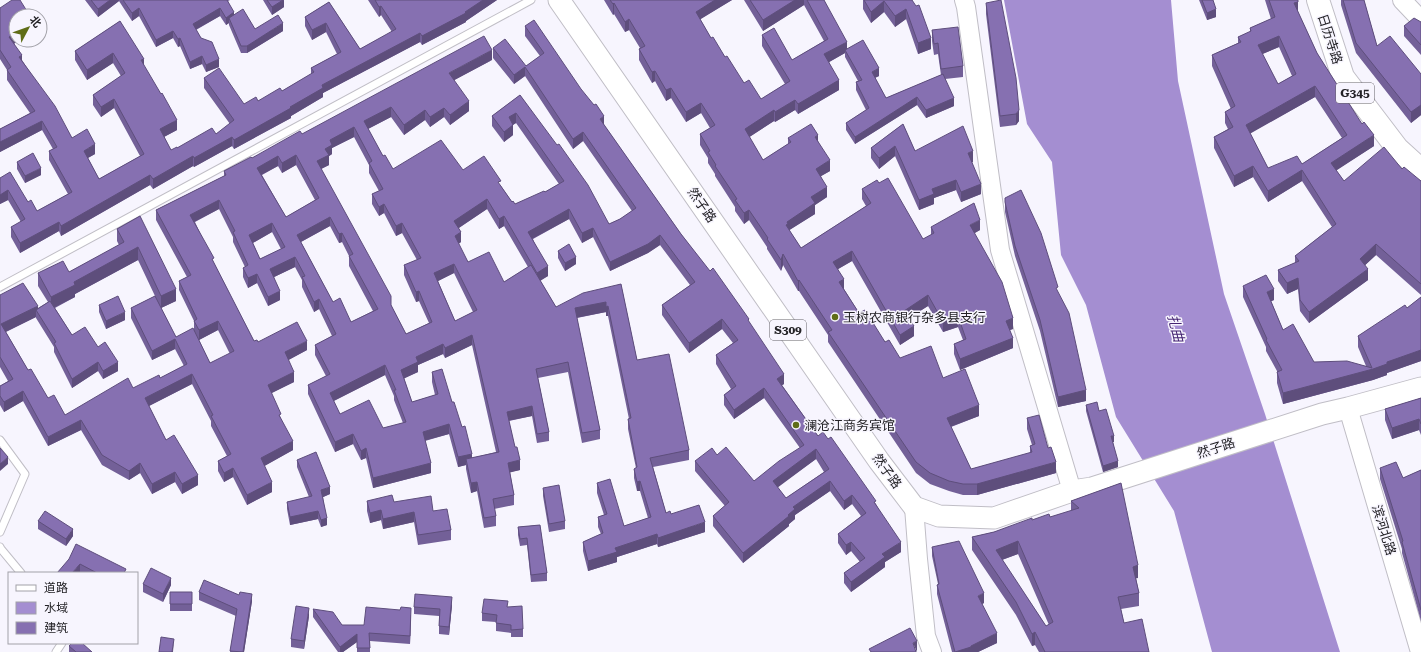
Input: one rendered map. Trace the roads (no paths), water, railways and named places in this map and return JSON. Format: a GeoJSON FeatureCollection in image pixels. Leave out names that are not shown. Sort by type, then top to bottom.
{"type":"FeatureCollection","features":[{"type":"Feature","properties":{"kind":"highway","name":"日历寺路"},"geometry":{"type":"LineString","coordinates":[[1318,0],[1342,78],[1397,148],[1421,170]]}},
{"type":"Feature","properties":{"kind":"highway","name":"日历寺路"},"geometry":{"type":"LineString","coordinates":[[1331,0],[1350,73],[1407,140],[1421,152]]}},
{"type":"Feature","properties":{"kind":"main road","name":"然子路"},"geometry":{"type":"LineString","coordinates":[[559,0],[879,461],[914,507],[939,516],[994,518],[1322,414],[1421,388]]}},
{"type":"Feature","properties":{"kind":"street"},"geometry":{"type":"LineString","coordinates":[[964,0],[1000,250],[1082,490]]}},
{"type":"Feature","properties":{"kind":"street"},"geometry":{"type":"LineString","coordinates":[[1402,0],[1421,20]]}},
{"type":"Feature","properties":{"kind":"street","name":"滨河北路"},"geometry":{"type":"LineString","coordinates":[[1348,408],[1420,652]]}},
{"type":"Feature","properties":{"kind":"street"},"geometry":{"type":"LineString","coordinates":[[914,507],[926,636],[932,652]]}},
{"type":"Feature","properties":{"kind":"lane"},"geometry":{"type":"LineString","coordinates":[[0,287],[531,0]]}},
{"type":"Feature","properties":{"kind":"lane"},"geometry":{"type":"LineString","coordinates":[[0,440],[25,474],[0,532]]}},
{"type":"Feature","properties":{"kind":"lane"},"geometry":{"type":"LineString","coordinates":[[0,547],[0,549],[20,572]]}},
{"type":"Feature","properties":{"kind":"water","name":"扎曲"},"geometry":{"type":"Polygon","coordinates":[[[1004,0],[1171,0],[1178,81],[1224,294],[1265,414],[1340,652],[1212,652],[1174,511],[1116,417],[1086,305],[1061,255],[1052,162],[1027,124],[1004,0]]]}},
{"type":"Feature","properties":{"kind":"place","name":"玉树农商银行杂多县支行"},"geometry":{"type":"Point","coordinates":[835,317]}},
{"type":"Feature","properties":{"kind":"place","name":"澜沧江商务宾馆"},"geometry":{"type":"Point","coordinates":[796,425]}}]}
